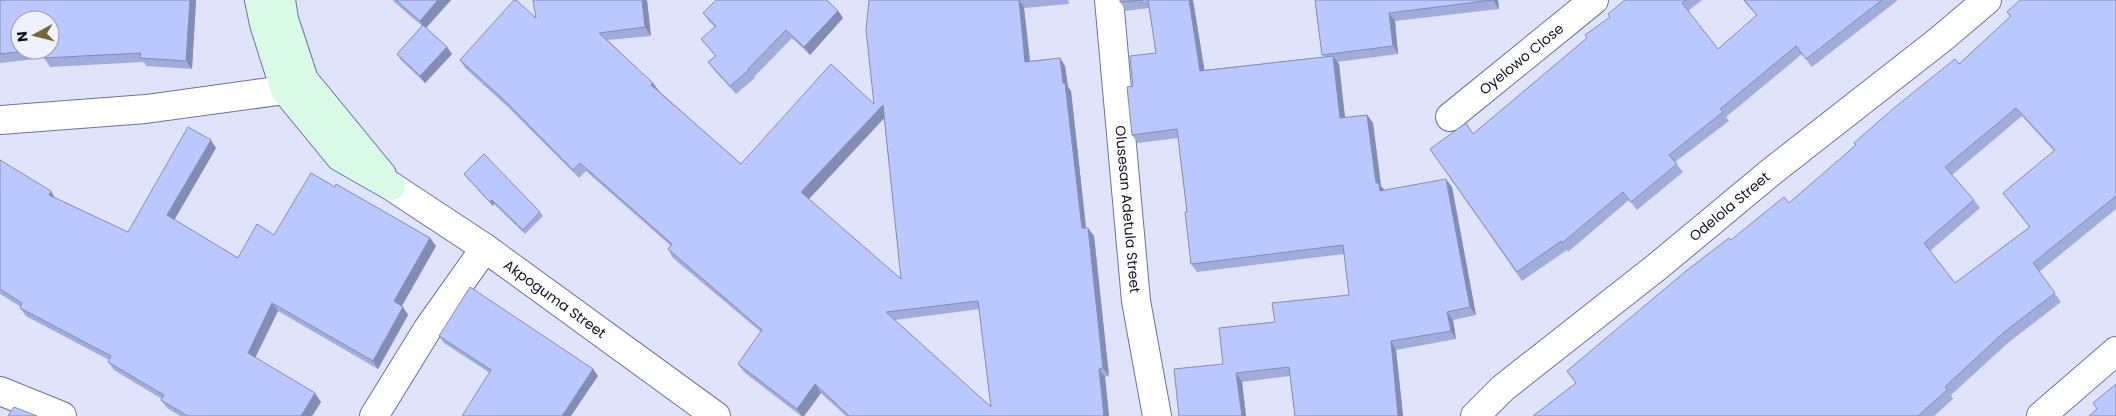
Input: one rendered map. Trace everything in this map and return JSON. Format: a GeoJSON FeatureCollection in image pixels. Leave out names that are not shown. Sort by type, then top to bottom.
{"type":"FeatureCollection","features":[{"type":"Feature","properties":{"kind":"street","name":"Akpoguma Street"},"geometry":{"type":"LineString","coordinates":[[259,0],[264,24],[294,85],[391,186],[485,248],[716,416]]}},
{"type":"Feature","properties":{"kind":"street","name":"Akpoguma Street"},"geometry":{"type":"LineString","coordinates":[[281,0],[294,85]]}},
{"type":"Feature","properties":{"kind":"street","name":"Olusesan Adetula Street"},"geometry":{"type":"LineString","coordinates":[[1109,0],[1136,301],[1157,416]]}},
{"type":"Feature","properties":{"kind":"street","name":"Oyelowo Close"},"geometry":{"type":"LineString","coordinates":[[1450,117],[1594,0]]}},
{"type":"Feature","properties":{"kind":"street","name":"Odelola Street"},"geometry":{"type":"LineString","coordinates":[[1475,416],[1502,388],[1658,266],[1771,172],[1941,39],[1987,0]]}},
{"type":"Feature","properties":{"kind":"street"},"geometry":{"type":"LineString","coordinates":[[0,120],[146,109],[294,85]]}},
{"type":"Feature","properties":{"kind":"street"},"geometry":{"type":"LineString","coordinates":[[374,416],[427,330],[485,248]]}},
{"type":"Feature","properties":{"kind":"street"},"geometry":{"type":"LineString","coordinates":[[2041,416],[2116,351]]}},
{"type":"Feature","properties":{"kind":"street"},"geometry":{"type":"LineString","coordinates":[[0,390],[62,416]]}},
{"type":"Feature","properties":{"kind":"building"},"geometry":{"type":"Polygon","coordinates":[[[0,0],[190,0],[186,61],[140,58],[141,53],[60,57],[60,10],[10,10],[10,53],[0,54],[0,0]]]}},
{"type":"Feature","properties":{"kind":"building"},"geometry":{"type":"Polygon","coordinates":[[[396,0],[438,0],[420,21],[396,0]]]}},
{"type":"Feature","properties":{"kind":"building"},"geometry":{"type":"Polygon","coordinates":[[[514,0],[536,18],[533,0],[642,0],[645,27],[599,33],[653,83],[651,85],[741,164],[831,64],[874,104],[866,30],[869,0],[1019,0],[1025,62],[1060,58],[1063,83],[1065,83],[1082,228],[1088,228],[1103,368],[1099,369],[1104,416],[849,416],[815,384],[797,409],[738,364],[762,330],[668,249],[672,244],[580,163],[573,170],[503,99],[460,60],[514,0]],[[883,105],[801,192],[901,279],[883,105]],[[978,301],[886,312],[991,407],[978,301]]]}},
{"type":"Feature","properties":{"kind":"building"},"geometry":{"type":"Polygon","coordinates":[[[716,0],[827,0],[838,11],[804,47],[786,30],[749,70],[730,86],[708,62],[716,56],[701,39],[716,26],[703,13],[716,0]]]}},
{"type":"Feature","properties":{"kind":"building"},"geometry":{"type":"Polygon","coordinates":[[[1120,0],[1143,0],[1120,2],[1120,0]]]}},
{"type":"Feature","properties":{"kind":"building"},"geometry":{"type":"Polygon","coordinates":[[[1148,0],[1189,0],[1200,71],[1333,56],[1340,118],[1367,115],[1376,183],[1379,183],[1380,191],[1446,179],[1470,307],[1447,312],[1451,331],[1391,341],[1398,416],[1295,416],[1289,367],[1236,373],[1242,416],[1179,416],[1174,369],[1223,364],[1219,328],[1275,322],[1272,303],[1349,295],[1343,245],[1191,264],[1177,129],[1132,135],[1127,87],[1133,86],[1130,56],[1156,53],[1148,0]]]}},
{"type":"Feature","properties":{"kind":"building"},"geometry":{"type":"Polygon","coordinates":[[[1315,0],[1493,0],[1389,13],[1393,46],[1322,55],[1315,0]]]}},
{"type":"Feature","properties":{"kind":"building"},"geometry":{"type":"Polygon","coordinates":[[[1625,0],[1686,0],[1682,3],[1718,49],[1757,15],[1744,0],[1882,0],[1806,59],[1796,46],[1720,109],[1723,112],[1669,155],[1677,164],[1631,202],[1623,192],[1562,243],[1561,241],[1517,272],[1430,149],[1466,123],[1473,134],[1587,38],[1585,35],[1610,17],[1608,14],[1625,0]]]}},
{"type":"Feature","properties":{"kind":"building"},"geometry":{"type":"Polygon","coordinates":[[[2020,0],[2116,0],[2116,196],[2033,263],[2055,293],[2003,333],[1945,387],[1947,390],[1918,416],[1533,416],[1576,383],[1567,371],[1686,271],[1729,238],[1731,240],[1784,197],[1789,203],[1856,145],[1854,143],[1894,108],[1955,59],[1959,64],[2011,16],[2007,12],[2020,0]],[[2016,108],[1945,167],[1974,200],[1924,243],[1955,283],[2030,227],[2003,193],[2055,150],[2016,108]]]}},
{"type":"Feature","properties":{"kind":"building"},"geometry":{"type":"Polygon","coordinates":[[[423,25],[447,47],[420,76],[397,54],[423,25]]]}},
{"type":"Feature","properties":{"kind":"building"},"geometry":{"type":"Polygon","coordinates":[[[188,127],[211,140],[167,215],[238,258],[257,224],[274,235],[311,173],[335,187],[336,184],[430,238],[394,301],[403,307],[373,361],[272,303],[248,353],[315,393],[301,416],[188,416],[161,400],[164,395],[108,362],[111,356],[20,308],[22,303],[0,289],[0,160],[51,191],[49,195],[128,232],[188,127]]]}},
{"type":"Feature","properties":{"kind":"building"},"geometry":{"type":"Polygon","coordinates":[[[484,154],[540,212],[523,230],[492,200],[490,202],[464,174],[484,154]]]}},
{"type":"Feature","properties":{"kind":"building"},"geometry":{"type":"Polygon","coordinates":[[[470,287],[593,369],[562,416],[462,416],[491,370],[439,336],[470,287]]]}},
{"type":"Feature","properties":{"kind":"building"},"geometry":{"type":"Polygon","coordinates":[[[2116,384],[2116,416],[2089,416],[2097,409],[2093,403],[2116,384]]]}},
{"type":"Feature","properties":{"kind":"building"},"geometry":{"type":"Polygon","coordinates":[[[14,407],[37,416],[8,416],[14,407]]]}}]}
